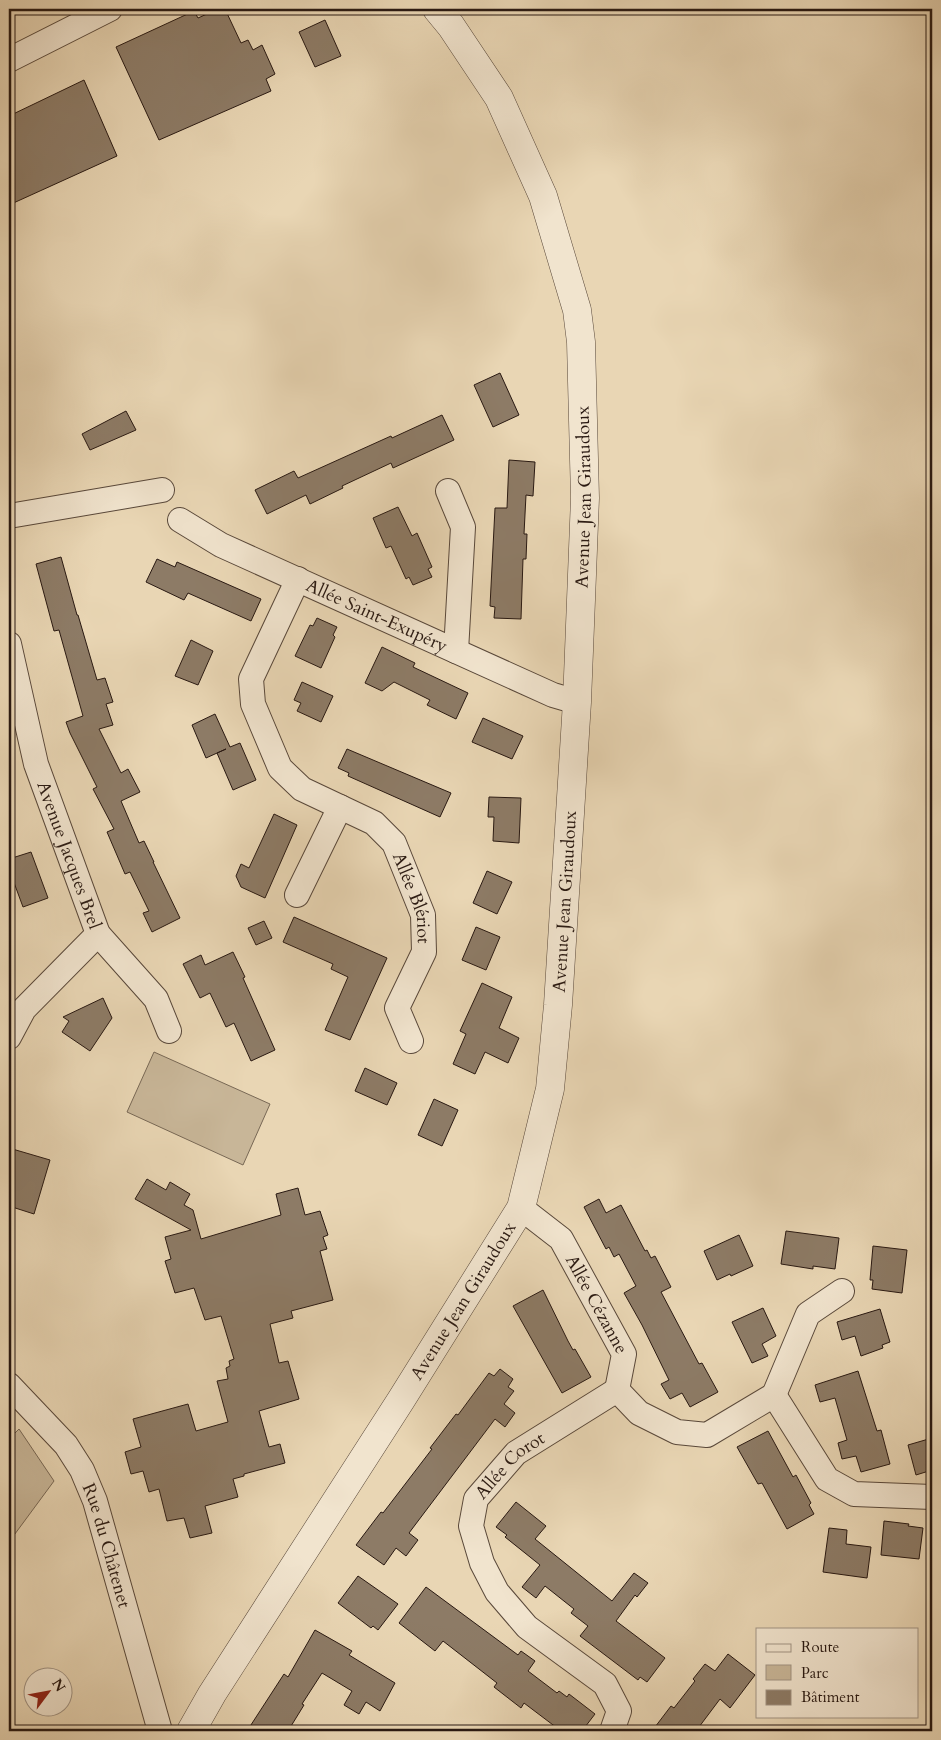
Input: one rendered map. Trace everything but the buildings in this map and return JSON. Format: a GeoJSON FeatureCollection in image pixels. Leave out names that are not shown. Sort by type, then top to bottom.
{"type":"FeatureCollection","features":[{"type":"Feature","properties":{"kind":"street"},"geometry":{"type":"LineString","coordinates":[[9,60],[110,9]]}},
{"type":"Feature","properties":{"kind":"street","name":"Avenue Jean Giraudoux"},"geometry":{"type":"LineString","coordinates":[[191,1731],[212,1694],[396,1408],[521,1208],[550,1089],[558,1005],[577,702],[585,498],[581,342],[577,310],[544,196],[499,98],[451,26],[437,9]]}},
{"type":"Feature","properties":{"kind":"street"},"geometry":{"type":"LineString","coordinates":[[9,516],[162,490]]}},
{"type":"Feature","properties":{"kind":"street"},"geometry":{"type":"LineString","coordinates":[[448,491],[463,527],[456,651]]}},
{"type":"Feature","properties":{"kind":"street","name":"Allée Saint-Exupéry"},"geometry":{"type":"LineString","coordinates":[[180,520],[220,545],[554,695],[577,702]]}},
{"type":"Feature","properties":{"kind":"street","name":"Allée Blériot"},"geometry":{"type":"LineString","coordinates":[[298,580],[251,680],[253,704],[280,768],[302,789],[374,823],[394,843],[423,915],[424,952],[397,1008],[411,1041]]}},
{"type":"Feature","properties":{"kind":"street","name":"Avenue Jacques Brel"},"geometry":{"type":"LineString","coordinates":[[9,644],[36,764],[98,934],[24,1009],[9,1037]]}},
{"type":"Feature","properties":{"kind":"street"},"geometry":{"type":"LineString","coordinates":[[297,895],[340,807]]}},
{"type":"Feature","properties":{"kind":"street"},"geometry":{"type":"LineString","coordinates":[[98,934],[156,999],[170,1031]]}},
{"type":"Feature","properties":{"kind":"street","name":"Allée Cézanne"},"geometry":{"type":"LineString","coordinates":[[521,1208],[561,1239],[624,1354],[617,1390]]}},
{"type":"Feature","properties":{"kind":"street"},"geometry":{"type":"LineString","coordinates":[[617,1390],[639,1413],[677,1432],[707,1435],[774,1395],[808,1314],[842,1291]]}},
{"type":"Feature","properties":{"kind":"street","name":"Rue du Châtenet"},"geometry":{"type":"LineString","coordinates":[[9,1386],[66,1445],[82,1470],[95,1501],[160,1731]]}},
{"type":"Feature","properties":{"kind":"street","name":"Allée Corot"},"geometry":{"type":"LineString","coordinates":[[612,1731],[619,1711],[605,1684],[527,1627],[496,1592],[482,1563],[470,1526],[476,1499],[516,1453],[617,1390]]}},
{"type":"Feature","properties":{"kind":"street"},"geometry":{"type":"LineString","coordinates":[[774,1395],[827,1479],[854,1494],[932,1497]]}},
{"type":"Feature","properties":{"kind":"green space"},"geometry":{"type":"Polygon","coordinates":[[[154,1052],[270,1104],[243,1165],[127,1112],[154,1052]]]}},
{"type":"Feature","properties":{"kind":"green space"},"geometry":{"type":"Polygon","coordinates":[[[19,1429],[54,1481],[9,1542],[9,1439],[19,1429]]]}}]}
